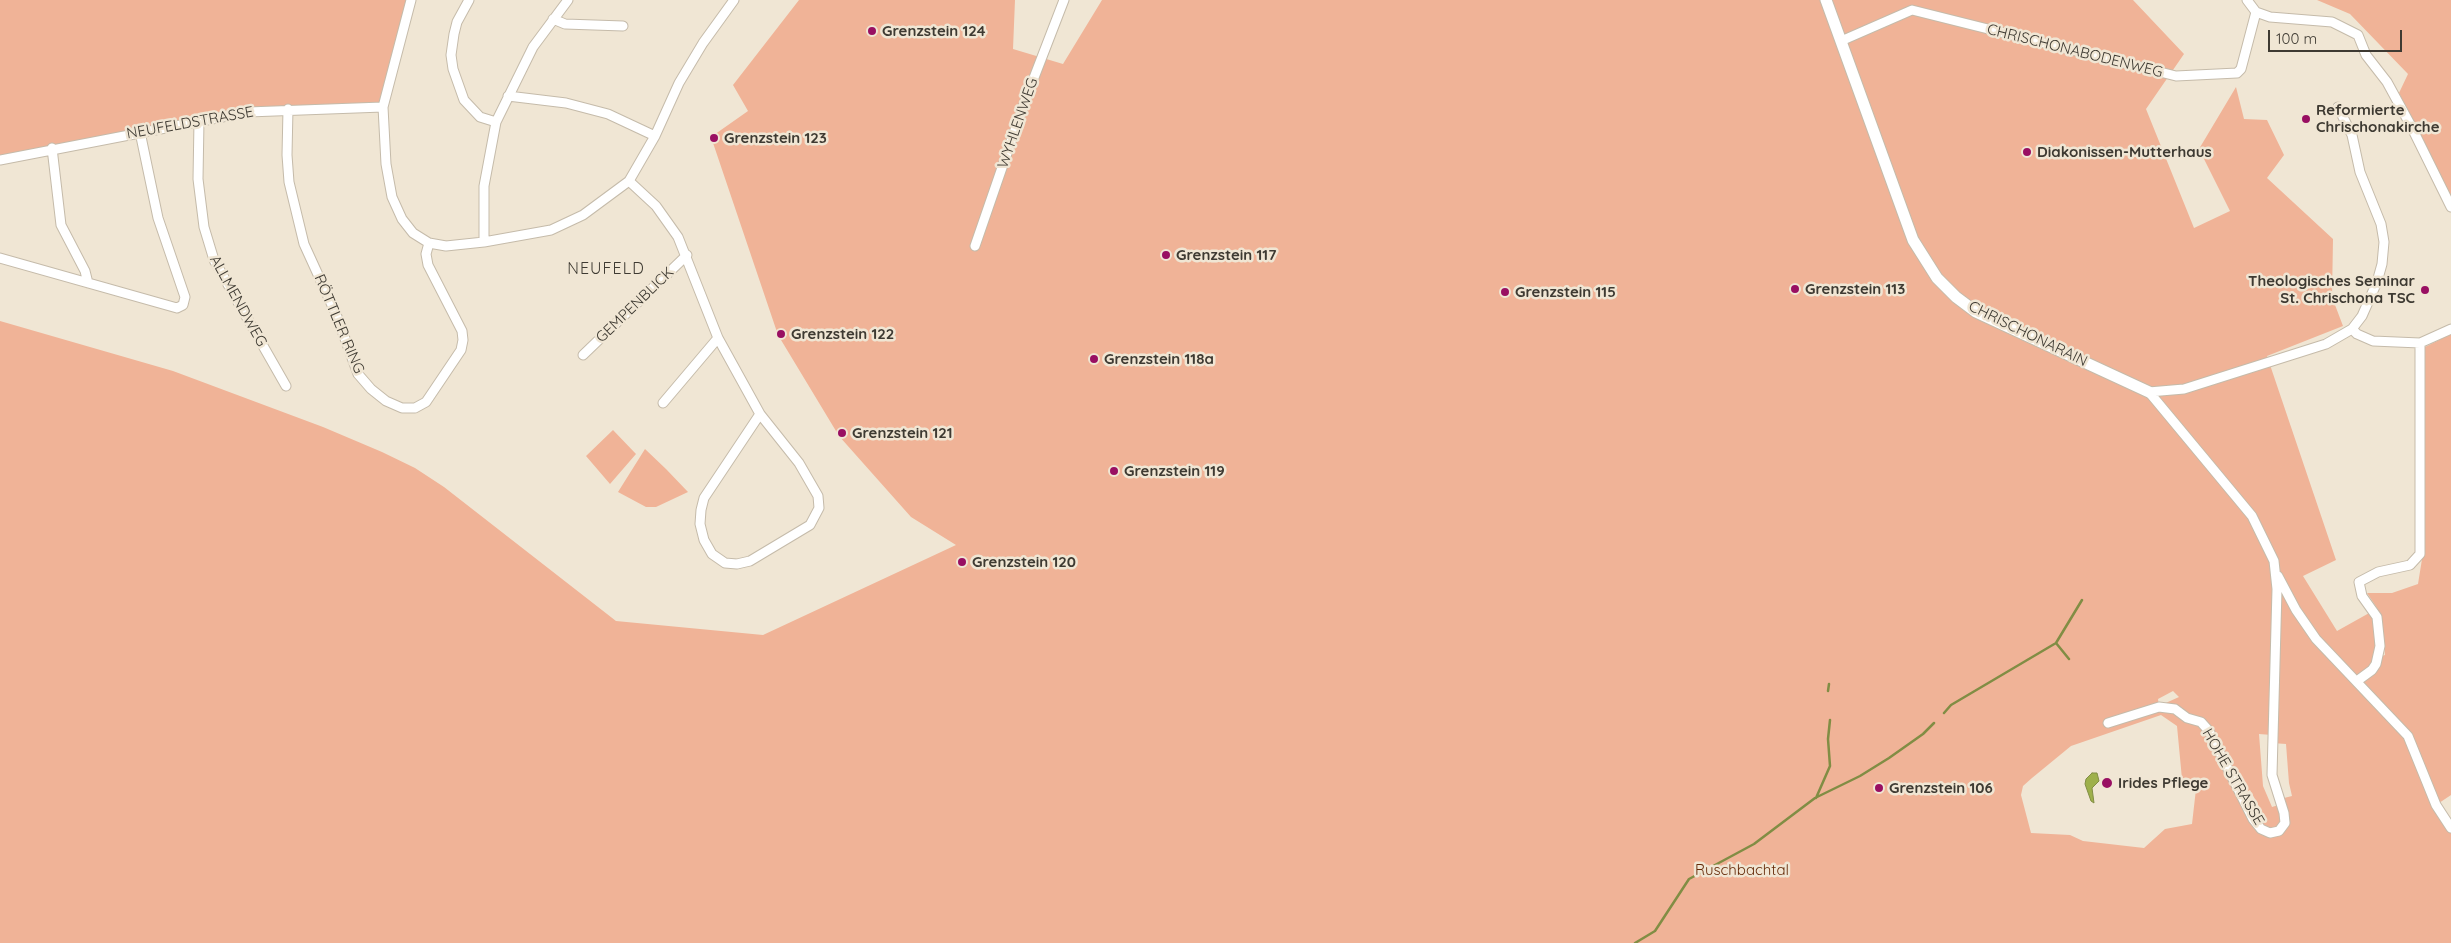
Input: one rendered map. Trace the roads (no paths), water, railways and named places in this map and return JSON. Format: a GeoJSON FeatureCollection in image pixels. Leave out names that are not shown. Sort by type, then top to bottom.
{"type":"FeatureCollection","features":[{"type":"Feature","properties":{"kind":"street"},"geometry":{"type":"LineString","coordinates":[[411,0],[383,107],[386,164],[392,197],[402,219],[413,233],[429,243],[446,246],[484,242],[551,230],[583,215],[629,181],[656,136],[678,83],[703,42],[734,0]]}},
{"type":"Feature","properties":{"kind":"street"},"geometry":{"type":"LineString","coordinates":[[470,0],[457,22],[454,34],[451,55],[453,69],[464,100],[480,116],[496,122]]}},
{"type":"Feature","properties":{"kind":"street"},"geometry":{"type":"LineString","coordinates":[[484,242],[484,186],[496,122],[533,46],[568,0]]}},
{"type":"Feature","properties":{"kind":"street","name":"WYHLENWEG"},"geometry":{"type":"LineString","coordinates":[[975,246],[1025,101],[1064,0]]}},
{"type":"Feature","properties":{"kind":"street","name":"CHRISCHONARAIN"},"geometry":{"type":"LineString","coordinates":[[1826,0],[1913,240],[1937,278],[1976,312],[2148,392]]}},
{"type":"Feature","properties":{"kind":"street"},"geometry":{"type":"LineString","coordinates":[[2247,0],[2256,12],[2270,17],[2332,22],[2358,34],[2366,55],[2387,82],[2411,126],[2451,208]]}},
{"type":"Feature","properties":{"kind":"street","name":"CHRISCHONABODENWEG"},"geometry":{"type":"LineString","coordinates":[[1841,41],[1912,10],[2176,76],[2237,73],[2241,69],[2256,12]]}},
{"type":"Feature","properties":{"kind":"street"},"geometry":{"type":"LineString","coordinates":[[553,19],[565,24],[591,23],[623,26]]}},
{"type":"Feature","properties":{"kind":"street"},"geometry":{"type":"LineString","coordinates":[[508,96],[566,103],[608,114],[656,136]]}},
{"type":"Feature","properties":{"kind":"street","name":"NEUFELDSTRASSE"},"geometry":{"type":"LineString","coordinates":[[0,160],[52,148],[248,112],[288,109],[383,107]]}},
{"type":"Feature","properties":{"kind":"street"},"geometry":{"type":"LineString","coordinates":[[2148,392],[2184,388],[2326,344],[2352,329],[2362,316],[2377,282],[2382,264],[2384,242],[2376,211],[2360,172],[2352,135],[2338,107]]}},
{"type":"Feature","properties":{"kind":"street","name":"RÖTTLER RING"},"geometry":{"type":"LineString","coordinates":[[288,109],[287,155],[289,182],[304,244],[336,314],[358,374],[371,389],[386,401],[402,408],[415,408],[426,402],[461,350],[463,340],[462,331],[428,265],[426,254],[429,243]]}},
{"type":"Feature","properties":{"kind":"street","name":"ALLMENDWEG"},"geometry":{"type":"LineString","coordinates":[[199,121],[198,179],[204,227],[214,260],[286,386]]}},
{"type":"Feature","properties":{"kind":"street"},"geometry":{"type":"LineString","coordinates":[[0,258],[177,308],[183,305],[185,297],[158,218],[140,132]]}},
{"type":"Feature","properties":{"kind":"street"},"geometry":{"type":"LineString","coordinates":[[52,148],[61,225],[85,271],[88,283]]}},
{"type":"Feature","properties":{"kind":"street"},"geometry":{"type":"LineString","coordinates":[[629,181],[669,221],[686,255],[718,338],[760,414],[799,463],[818,496],[819,508],[810,525],[750,561],[737,564],[725,562],[712,554],[704,540],[700,524],[701,510],[704,498],[760,414]]}},
{"type":"Feature","properties":{"kind":"street","name":"GEMPENBLICK"},"geometry":{"type":"LineString","coordinates":[[583,355],[686,255]]}},
{"type":"Feature","properties":{"kind":"street"},"geometry":{"type":"LineString","coordinates":[[2352,329],[2357,334],[2373,340],[2420,343],[2451,329]]}},
{"type":"Feature","properties":{"kind":"street"},"geometry":{"type":"LineString","coordinates":[[663,403],[718,338]]}},
{"type":"Feature","properties":{"kind":"street"},"geometry":{"type":"LineString","coordinates":[[2357,681],[2372,670],[2376,664],[2380,646],[2377,617],[2362,596],[2359,582],[2378,572],[2410,565],[2420,554],[2420,343]]}},
{"type":"Feature","properties":{"kind":"street","name":"HOHE STRASSE"},"geometry":{"type":"LineString","coordinates":[[2108,723],[2159,707],[2175,710],[2187,718],[2201,722],[2210,731],[2253,819],[2261,829],[2270,833],[2279,832],[2285,823],[2272,775],[2276,572],[2274,561],[2252,516],[2148,392]]}},
{"type":"Feature","properties":{"kind":"street","name":"HOHE STRASSE"},"geometry":{"type":"LineString","coordinates":[[2276,572],[2311,632],[2408,736],[2436,805],[2451,828]]}},
{"type":"Feature","properties":{"kind":"waterway"},"geometry":{"type":"LineString","coordinates":[[1944,713],[1951,705],[2056,643],[2082,600]]}},
{"type":"Feature","properties":{"kind":"waterway"},"geometry":{"type":"LineString","coordinates":[[2056,643],[2069,659]]}},
{"type":"Feature","properties":{"kind":"waterway"},"geometry":{"type":"LineString","coordinates":[[1828,691],[1829,684]]}},
{"type":"Feature","properties":{"kind":"waterway"},"geometry":{"type":"LineString","coordinates":[[1816,798],[1830,766],[1828,739],[1830,720]]}},
{"type":"Feature","properties":{"kind":"waterway"},"geometry":{"type":"LineString","coordinates":[[1635,943],[1655,931],[1689,879],[1754,844],[1815,798],[1860,776],[1889,758],[1923,734],[1934,723]]}},
{"type":"Feature","properties":{"kind":"place","name":"Grenzstein 124"},"geometry":{"type":"Point","coordinates":[872,31]}},
{"type":"Feature","properties":{"kind":"place","name":"Reformierte Chrischonakirche"},"geometry":{"type":"Point","coordinates":[2306,119]}},
{"type":"Feature","properties":{"kind":"place","name":"Grenzstein 123"},"geometry":{"type":"Point","coordinates":[714,138]}},
{"type":"Feature","properties":{"kind":"place","name":"Diakonissen-Mutterhaus"},"geometry":{"type":"Point","coordinates":[2027,152]}},
{"type":"Feature","properties":{"kind":"place","name":"Grenzstein 117"},"geometry":{"type":"Point","coordinates":[1166,255]}},
{"type":"Feature","properties":{"kind":"place","name":"Grenzstein 113"},"geometry":{"type":"Point","coordinates":[1795,289]}},
{"type":"Feature","properties":{"kind":"place","name":"Theologisches Seminar St. Chrischona TSC"},"geometry":{"type":"Point","coordinates":[2425,290]}},
{"type":"Feature","properties":{"kind":"place","name":"Grenzstein 115"},"geometry":{"type":"Point","coordinates":[1505,292]}},
{"type":"Feature","properties":{"kind":"place","name":"Grenzstein 122"},"geometry":{"type":"Point","coordinates":[781,334]}},
{"type":"Feature","properties":{"kind":"place","name":"Grenzstein 118a"},"geometry":{"type":"Point","coordinates":[1094,359]}},
{"type":"Feature","properties":{"kind":"place","name":"Grenzstein 121"},"geometry":{"type":"Point","coordinates":[842,433]}},
{"type":"Feature","properties":{"kind":"place","name":"Grenzstein 119"},"geometry":{"type":"Point","coordinates":[1114,471]}},
{"type":"Feature","properties":{"kind":"place","name":"Grenzstein 120"},"geometry":{"type":"Point","coordinates":[962,562]}},
{"type":"Feature","properties":{"kind":"place","name":"Irides Pflege"},"geometry":{"type":"Point","coordinates":[2107,783]}},
{"type":"Feature","properties":{"kind":"place","name":"Grenzstein 106"},"geometry":{"type":"Point","coordinates":[1879,788]}},
{"type":"Feature","properties":{"kind":"district","name":"NEUFELD"},"geometry":{"type":"Point","coordinates":[606,269]}},
{"type":"Feature","properties":{"kind":"park label","name":"Ruschbachtal"},"geometry":{"type":"Point","coordinates":[1742,870]}}]}
